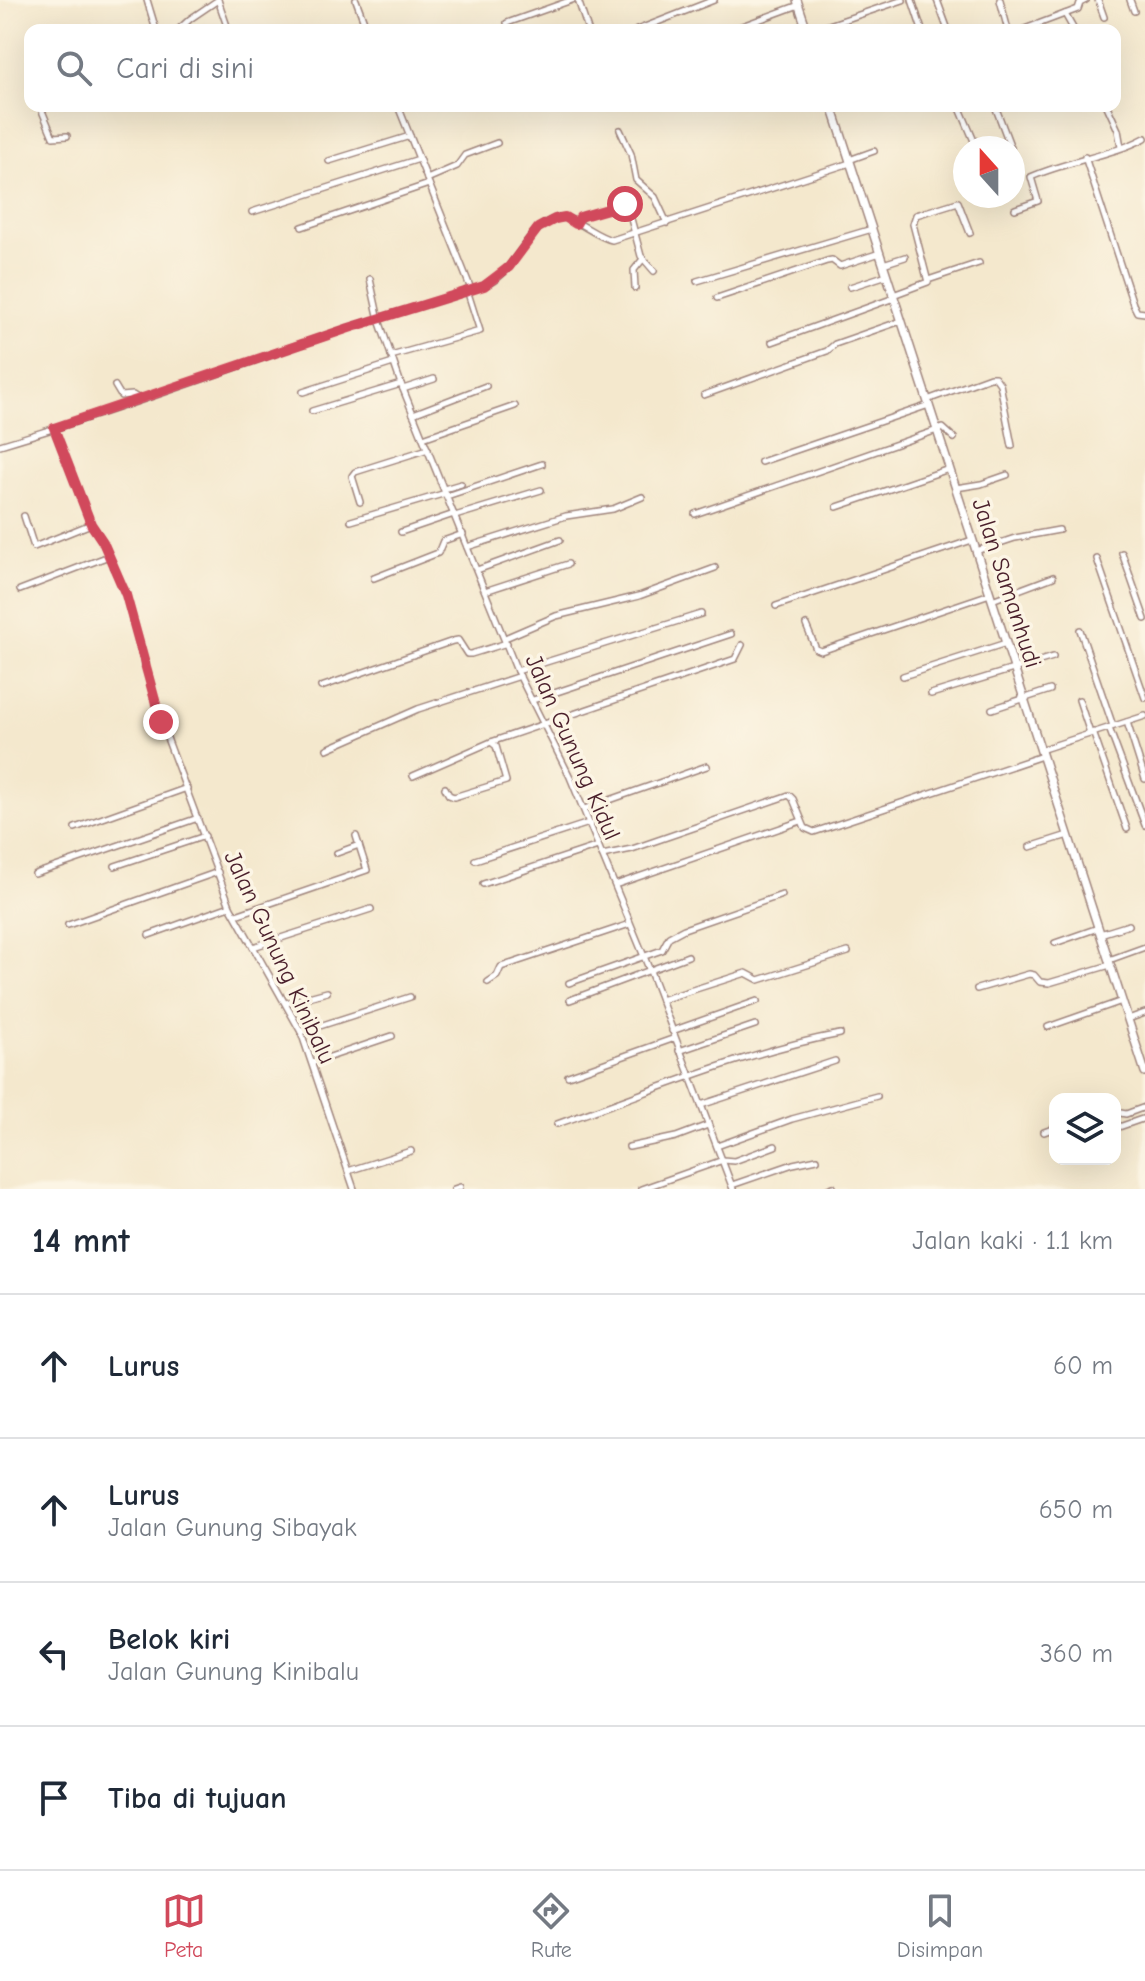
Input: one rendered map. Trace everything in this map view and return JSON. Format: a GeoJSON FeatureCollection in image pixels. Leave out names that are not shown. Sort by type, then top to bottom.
{"type":"FeatureCollection","features":[{"type":"Feature","properties":{"kind":"street"},"geometry":{"type":"LineString","coordinates":[[147,0],[154,24]]}},
{"type":"Feature","properties":{"kind":"street"},"geometry":{"type":"LineString","coordinates":[[185,24],[218,0],[226,24]]}},
{"type":"Feature","properties":{"kind":"street"},"geometry":{"type":"LineString","coordinates":[[356,0],[365,24]]}},
{"type":"Feature","properties":{"kind":"street"},"geometry":{"type":"LineString","coordinates":[[507,23],[572,0]]}},
{"type":"Feature","properties":{"kind":"street"},"geometry":{"type":"LineString","coordinates":[[578,0],[586,24]]}},
{"type":"Feature","properties":{"kind":"street"},"geometry":{"type":"LineString","coordinates":[[652,24],[714,0]]}},
{"type":"Feature","properties":{"kind":"street"},"geometry":{"type":"LineString","coordinates":[[832,24],[903,0]]}},
{"type":"Feature","properties":{"kind":"street"},"geometry":{"type":"LineString","coordinates":[[912,0],[920,24]]}},
{"type":"Feature","properties":{"kind":"street"},"geometry":{"type":"LineString","coordinates":[[937,0],[946,24]]}},
{"type":"Feature","properties":{"kind":"street"},"geometry":{"type":"LineString","coordinates":[[1000,0],[1006,24]]}},
{"type":"Feature","properties":{"kind":"street"},"geometry":{"type":"LineString","coordinates":[[1098,0],[1104,17]]}},
{"type":"Feature","properties":{"kind":"street"},"geometry":{"type":"LineString","coordinates":[[1130,0],[1134,11]]}},
{"type":"Feature","properties":{"kind":"street"},"geometry":{"type":"LineString","coordinates":[[1038,24],[1078,9],[1081,1]]}},
{"type":"Feature","properties":{"kind":"street"},"geometry":{"type":"LineString","coordinates":[[745,24],[798,2],[805,24]]}},
{"type":"Feature","properties":{"kind":"street"},"geometry":{"type":"LineString","coordinates":[[1065,14],[1071,24]]}},
{"type":"Feature","properties":{"kind":"street"},"geometry":{"type":"LineString","coordinates":[[43,112],[53,137],[67,136]]}},
{"type":"Feature","properties":{"kind":"street"},"geometry":{"type":"LineString","coordinates":[[391,356],[481,330],[469,290],[400,112]]}},
{"type":"Feature","properties":{"kind":"street","name":"Jalan Samanhudi"},"geometry":{"type":"LineString","coordinates":[[834,112],[1145,1072]]}},
{"type":"Feature","properties":{"kind":"street"},"geometry":{"type":"LineString","coordinates":[[962,112],[972,136]]}},
{"type":"Feature","properties":{"kind":"street"},"geometry":{"type":"LineString","coordinates":[[997,112],[1006,136]]}},
{"type":"Feature","properties":{"kind":"street"},"geometry":{"type":"LineString","coordinates":[[1110,112],[1121,147]]}},
{"type":"Feature","properties":{"kind":"street"},"geometry":{"type":"LineString","coordinates":[[620,130],[631,154],[636,180],[655,197],[667,223]]}},
{"type":"Feature","properties":{"kind":"street"},"geometry":{"type":"LineString","coordinates":[[329,161],[410,136]]}},
{"type":"Feature","properties":{"kind":"street"},"geometry":{"type":"LineString","coordinates":[[1015,209],[1038,201],[1031,177],[1145,138]]}},
{"type":"Feature","properties":{"kind":"street"},"geometry":{"type":"LineString","coordinates":[[302,227],[428,182],[457,166],[465,155],[497,143]]}},
{"type":"Feature","properties":{"kind":"street"},"geometry":{"type":"LineString","coordinates":[[0,445],[491,283],[503,273],[538,228],[559,217],[570,218],[608,240],[636,234],[850,162],[874,151]]}},
{"type":"Feature","properties":{"kind":"street"},"geometry":{"type":"LineString","coordinates":[[1085,157],[1133,304],[1137,312],[1145,313]]}},
{"type":"Feature","properties":{"kind":"street"},"geometry":{"type":"LineString","coordinates":[[252,212],[419,159]]}},
{"type":"Feature","properties":{"kind":"street"},"geometry":{"type":"LineString","coordinates":[[928,280],[913,218],[958,202],[970,233]]}},
{"type":"Feature","properties":{"kind":"street"},"geometry":{"type":"LineString","coordinates":[[576,224],[580,217],[626,203],[643,259],[654,271]]}},
{"type":"Feature","properties":{"kind":"street"},"geometry":{"type":"LineString","coordinates":[[697,281],[872,229]]}},
{"type":"Feature","properties":{"kind":"street"},"geometry":{"type":"LineString","coordinates":[[717,298],[821,263],[832,260],[840,266],[880,253]]}},
{"type":"Feature","properties":{"kind":"street"},"geometry":{"type":"LineString","coordinates":[[883,264],[905,257]]}},
{"type":"Feature","properties":{"kind":"street"},"geometry":{"type":"LineString","coordinates":[[635,288],[634,270],[643,259]]}},
{"type":"Feature","properties":{"kind":"street"},"geometry":{"type":"LineString","coordinates":[[772,342],[979,263]]}},
{"type":"Feature","properties":{"kind":"street"},"geometry":{"type":"LineString","coordinates":[[850,287],[887,275]]}},
{"type":"Feature","properties":{"kind":"street","name":"Jalan Gunung Kidul"},"geometry":{"type":"LineString","coordinates":[[370,279],[379,320],[413,414],[518,673],[584,809],[650,971],[731,1188]]}},
{"type":"Feature","properties":{"kind":"street"},"geometry":{"type":"LineString","coordinates":[[704,395],[901,321]]}},
{"type":"Feature","properties":{"kind":"street"},"geometry":{"type":"LineString","coordinates":[[303,392],[393,363]]}},
{"type":"Feature","properties":{"kind":"street"},"geometry":{"type":"LineString","coordinates":[[761,462],[995,377],[1003,395],[1012,446]]}},
{"type":"Feature","properties":{"kind":"street"},"geometry":{"type":"LineString","coordinates":[[312,411],[434,379]]}},
{"type":"Feature","properties":{"kind":"street"},"geometry":{"type":"LineString","coordinates":[[115,386],[121,396],[133,395],[139,399]]}},
{"type":"Feature","properties":{"kind":"street"},"geometry":{"type":"LineString","coordinates":[[413,414],[486,386]]}},
{"type":"Feature","properties":{"kind":"street"},"geometry":{"type":"LineString","coordinates":[[423,438],[515,406]]}},
{"type":"Feature","properties":{"kind":"street","name":"Jalan Gunung Kinibalu"},"geometry":{"type":"LineString","coordinates":[[54,428],[91,524],[126,595],[161,722],[230,906],[301,1032],[354,1189]]}},
{"type":"Feature","properties":{"kind":"street"},"geometry":{"type":"LineString","coordinates":[[695,514],[937,430],[945,428],[954,438]]}},
{"type":"Feature","properties":{"kind":"street"},"geometry":{"type":"LineString","coordinates":[[360,502],[352,476],[355,472],[428,449]]}},
{"type":"Feature","properties":{"kind":"street"},"geometry":{"type":"LineString","coordinates":[[351,521],[542,464]]}},
{"type":"Feature","properties":{"kind":"street"},"geometry":{"type":"LineString","coordinates":[[837,507],[949,469]]}},
{"type":"Feature","properties":{"kind":"street"},"geometry":{"type":"LineString","coordinates":[[956,488],[1007,475]]}},
{"type":"Feature","properties":{"kind":"street"},"geometry":{"type":"LineString","coordinates":[[446,493],[461,484]]}},
{"type":"Feature","properties":{"kind":"street"},"geometry":{"type":"LineString","coordinates":[[401,532],[541,490]]}},
{"type":"Feature","properties":{"kind":"street"},"geometry":{"type":"LineString","coordinates":[[467,547],[566,516],[613,509],[642,497]]}},
{"type":"Feature","properties":{"kind":"street"},"geometry":{"type":"LineString","coordinates":[[24,516],[34,547],[91,524]]}},
{"type":"Feature","properties":{"kind":"street"},"geometry":{"type":"LineString","coordinates":[[976,551],[1015,538],[1059,530]]}},
{"type":"Feature","properties":{"kind":"street"},"geometry":{"type":"LineString","coordinates":[[374,578],[438,553],[443,541],[463,534]]}},
{"type":"Feature","properties":{"kind":"street"},"geometry":{"type":"LineString","coordinates":[[477,570],[560,540]]}},
{"type":"Feature","properties":{"kind":"street"},"geometry":{"type":"LineString","coordinates":[[776,606],[973,540]]}},
{"type":"Feature","properties":{"kind":"street"},"geometry":{"type":"LineString","coordinates":[[1122,553],[1145,619]]}},
{"type":"Feature","properties":{"kind":"street"},"geometry":{"type":"LineString","coordinates":[[20,590],[109,556]]}},
{"type":"Feature","properties":{"kind":"street"},"geometry":{"type":"LineString","coordinates":[[1097,559],[1145,698]]}},
{"type":"Feature","properties":{"kind":"street"},"geometry":{"type":"LineString","coordinates":[[485,591],[568,564]]}},
{"type":"Feature","properties":{"kind":"street"},"geometry":{"type":"LineString","coordinates":[[321,687],[453,641],[458,640],[467,654],[471,654],[556,616],[639,596],[715,568]]}},
{"type":"Feature","properties":{"kind":"street"},"geometry":{"type":"LineString","coordinates":[[806,625],[816,649],[821,651],[1053,577]]}},
{"type":"Feature","properties":{"kind":"street"},"geometry":{"type":"LineString","coordinates":[[327,749],[418,709],[701,614]]}},
{"type":"Feature","properties":{"kind":"street"},"geometry":{"type":"LineString","coordinates":[[1080,630],[1145,825]]}},
{"type":"Feature","properties":{"kind":"street"},"geometry":{"type":"LineString","coordinates":[[533,700],[731,634]]}},
{"type":"Feature","properties":{"kind":"street"},"geometry":{"type":"LineString","coordinates":[[903,676],[1006,643]]}},
{"type":"Feature","properties":{"kind":"street"},"geometry":{"type":"LineString","coordinates":[[413,776],[491,742],[735,659],[742,645]]}},
{"type":"Feature","properties":{"kind":"street"},"geometry":{"type":"LineString","coordinates":[[931,694],[1053,657]]}},
{"type":"Feature","properties":{"kind":"street"},"geometry":{"type":"LineString","coordinates":[[992,709],[1050,690]]}},
{"type":"Feature","properties":{"kind":"street"},"geometry":{"type":"LineString","coordinates":[[1079,700],[1127,829]]}},
{"type":"Feature","properties":{"kind":"street"},"geometry":{"type":"LineString","coordinates":[[602,855],[632,849],[785,796],[793,799],[808,831],[818,831],[1145,716]]}},
{"type":"Feature","properties":{"kind":"street"},"geometry":{"type":"LineString","coordinates":[[1127,722],[1145,779]]}},
{"type":"Feature","properties":{"kind":"street"},"geometry":{"type":"LineString","coordinates":[[445,788],[454,797],[506,781],[496,746],[491,742]]}},
{"type":"Feature","properties":{"kind":"street"},"geometry":{"type":"LineString","coordinates":[[584,809],[707,766]]}},
{"type":"Feature","properties":{"kind":"street"},"geometry":{"type":"LineString","coordinates":[[75,828],[187,788]]}},
{"type":"Feature","properties":{"kind":"street"},"geometry":{"type":"LineString","coordinates":[[35,874],[198,818]]}},
{"type":"Feature","properties":{"kind":"street"},"geometry":{"type":"LineString","coordinates":[[615,885],[801,821]]}},
{"type":"Feature","properties":{"kind":"street"},"geometry":{"type":"LineString","coordinates":[[475,860],[589,823]]}},
{"type":"Feature","properties":{"kind":"street"},"geometry":{"type":"LineString","coordinates":[[1030,847],[1068,835]]}},
{"type":"Feature","properties":{"kind":"street"},"geometry":{"type":"LineString","coordinates":[[115,866],[205,836]]}},
{"type":"Feature","properties":{"kind":"street"},"geometry":{"type":"LineString","coordinates":[[236,915],[367,870],[356,836]]}},
{"type":"Feature","properties":{"kind":"street"},"geometry":{"type":"LineString","coordinates":[[337,853],[359,845]]}},
{"type":"Feature","properties":{"kind":"street"},"geometry":{"type":"LineString","coordinates":[[483,884],[598,846]]}},
{"type":"Feature","properties":{"kind":"street"},"geometry":{"type":"LineString","coordinates":[[68,925],[218,872]]}},
{"type":"Feature","properties":{"kind":"street"},"geometry":{"type":"LineString","coordinates":[[569,983],[665,948],[669,937],[675,932],[782,895]]}},
{"type":"Feature","properties":{"kind":"street"},"geometry":{"type":"LineString","coordinates":[[149,935],[230,906]]}},
{"type":"Feature","properties":{"kind":"street"},"geometry":{"type":"LineString","coordinates":[[253,947],[371,909]]}},
{"type":"Feature","properties":{"kind":"street"},"geometry":{"type":"LineString","coordinates":[[488,982],[497,976],[501,967],[630,924]]}},
{"type":"Feature","properties":{"kind":"street"},"geometry":{"type":"LineString","coordinates":[[1055,943],[1129,925]]}},
{"type":"Feature","properties":{"kind":"street"},"geometry":{"type":"LineString","coordinates":[[977,989],[1031,973],[1040,982],[1049,983],[1145,947]]}},
{"type":"Feature","properties":{"kind":"street"},"geometry":{"type":"LineString","coordinates":[[661,1000],[746,973],[759,980],[848,952]]}},
{"type":"Feature","properties":{"kind":"street"},"geometry":{"type":"LineString","coordinates":[[570,1000],[688,956]]}},
{"type":"Feature","properties":{"kind":"street"},"geometry":{"type":"LineString","coordinates":[[286,1003],[327,992]]}},
{"type":"Feature","properties":{"kind":"street"},"geometry":{"type":"LineString","coordinates":[[301,1032],[410,997]]}},
{"type":"Feature","properties":{"kind":"street"},"geometry":{"type":"LineString","coordinates":[[568,1076],[757,1001]]}},
{"type":"Feature","properties":{"kind":"street"},"geometry":{"type":"LineString","coordinates":[[1048,1027],[1122,1001]]}},
{"type":"Feature","properties":{"kind":"street"},"geometry":{"type":"LineString","coordinates":[[1128,1019],[1145,1013]]}},
{"type":"Feature","properties":{"kind":"street"},"geometry":{"type":"LineString","coordinates":[[679,1051],[755,1025]]}},
{"type":"Feature","properties":{"kind":"street"},"geometry":{"type":"LineString","coordinates":[[557,1124],[690,1076],[804,1041],[840,1034]]}},
{"type":"Feature","properties":{"kind":"street"},"geometry":{"type":"LineString","coordinates":[[312,1063],[392,1036]]}},
{"type":"Feature","properties":{"kind":"street"},"geometry":{"type":"LineString","coordinates":[[701,1105],[835,1061]]}},
{"type":"Feature","properties":{"kind":"street"},"geometry":{"type":"LineString","coordinates":[[717,1146],[792,1119],[877,1096]]}},
{"type":"Feature","properties":{"kind":"street"},"geometry":{"type":"LineString","coordinates":[[1121,1113],[1145,1107]]}},
{"type":"Feature","properties":{"kind":"street"},"geometry":{"type":"LineString","coordinates":[[1121,1126],[1145,1118]]}},
{"type":"Feature","properties":{"kind":"street"},"geometry":{"type":"LineString","coordinates":[[629,1147],[676,1137],[708,1125]]}},
{"type":"Feature","properties":{"kind":"street"},"geometry":{"type":"LineString","coordinates":[[1044,1132],[1049,1130]]}},
{"type":"Feature","properties":{"kind":"street"},"geometry":{"type":"LineString","coordinates":[[641,1189],[723,1160],[734,1161],[775,1146]]}},
{"type":"Feature","properties":{"kind":"street"},"geometry":{"type":"LineString","coordinates":[[348,1171],[411,1151]]}},
{"type":"Feature","properties":{"kind":"street"},"geometry":{"type":"LineString","coordinates":[[731,1188],[793,1164],[817,1159]]}},
{"type":"Feature","properties":{"kind":"route"},"geometry":{"type":"LineString","coordinates":[[161,722],[126,595],[103,542],[91,524],[54,428],[349,328],[484,286],[509,267],[538,228],[549,221],[565,217],[576,224],[580,217],[625,204]]}}]}
